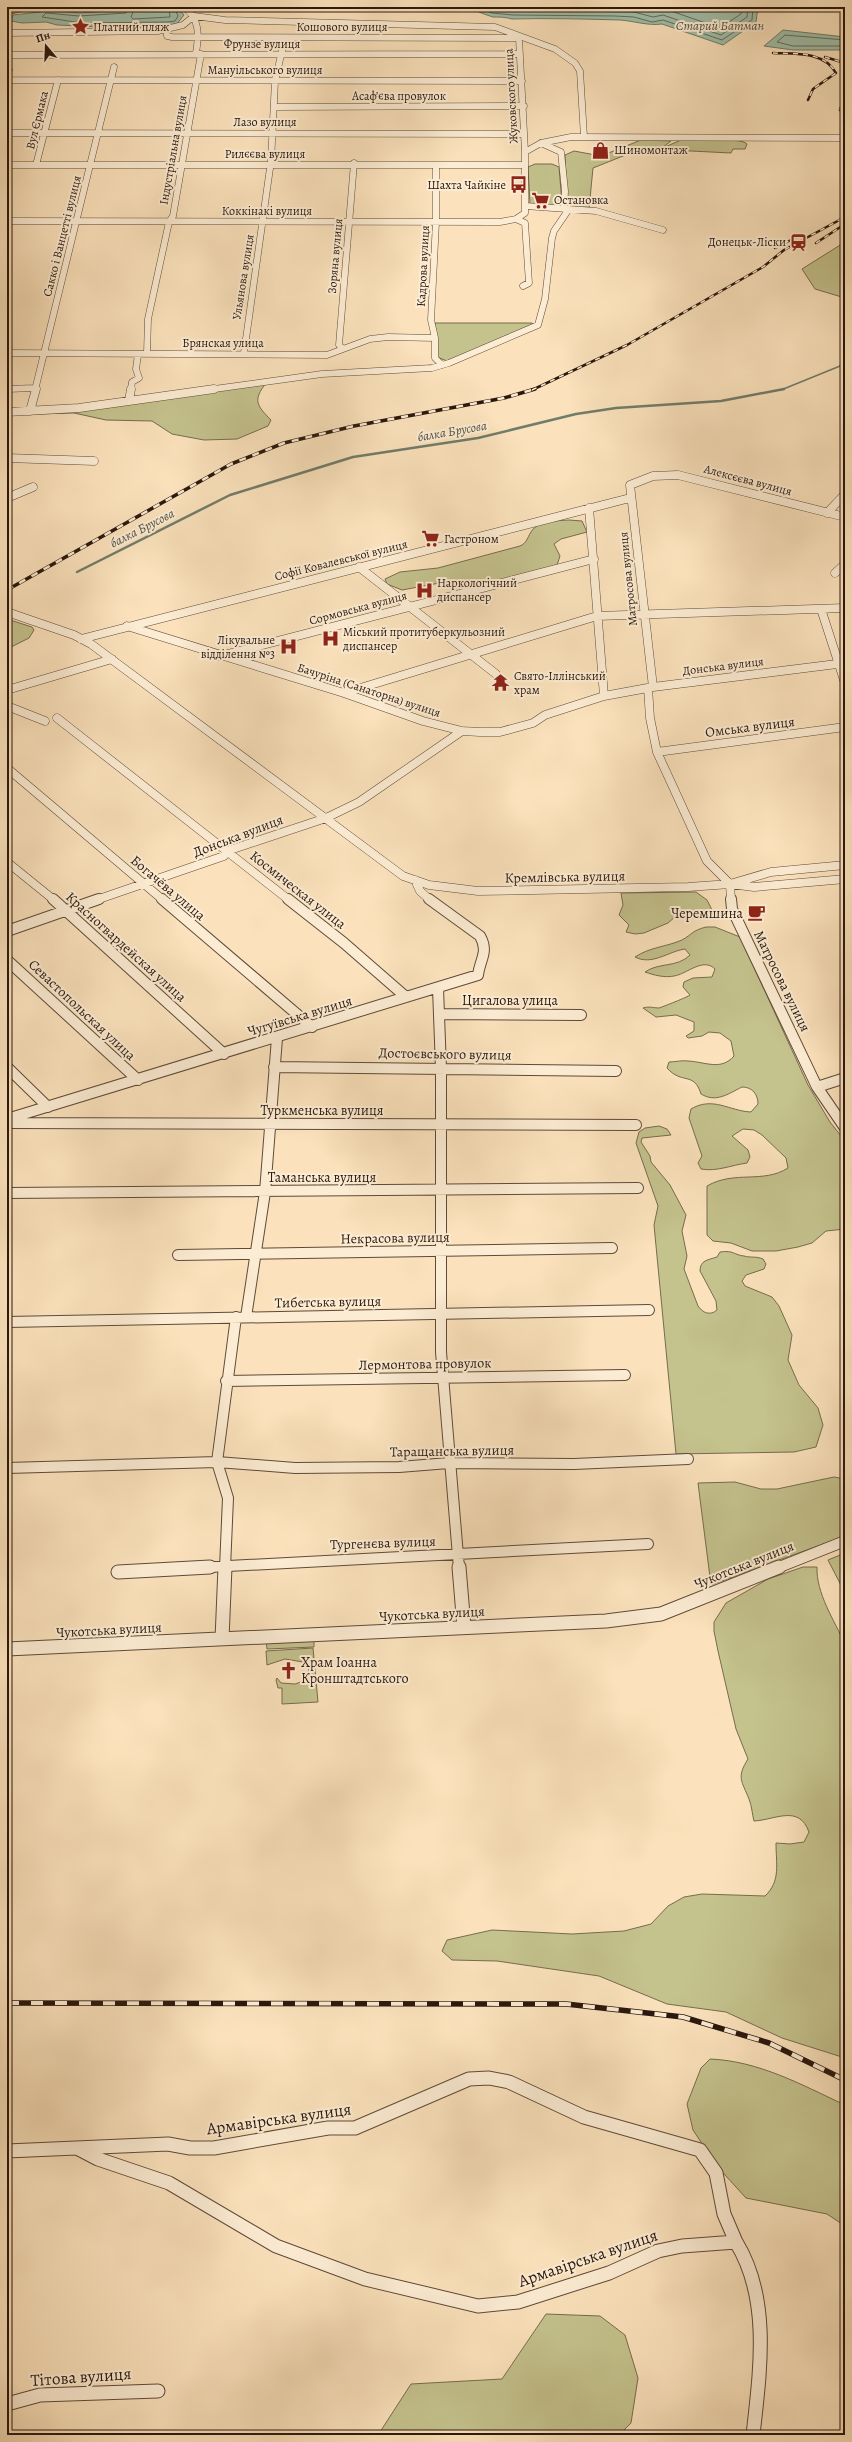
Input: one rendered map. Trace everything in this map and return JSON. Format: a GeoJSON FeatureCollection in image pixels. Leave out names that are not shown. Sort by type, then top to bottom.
{"type":"FeatureCollection","features":[{"type":"Feature","properties":{"kind":"street"},"geometry":{"type":"LineString","coordinates":[[184,7],[194,16],[224,20],[495,27],[562,52],[578,67],[584,137]]}},
{"type":"Feature","properties":{"kind":"street","name":"Кошового вулиця"},"geometry":{"type":"LineString","coordinates":[[7,33],[134,32],[166,30],[183,25],[194,16]]}},
{"type":"Feature","properties":{"kind":"street","name":"Індустріальна вулиця"},"geometry":{"type":"LineString","coordinates":[[147,352],[148,319],[169,222],[173,216],[180,165],[183,160],[186,132],[188,130],[201,54],[196,53],[199,30],[194,16]]}},
{"type":"Feature","properties":{"kind":"street","name":"Кошового вулиця"},"geometry":{"type":"LineString","coordinates":[[166,30],[167,36],[199,38],[521,37]]}},
{"type":"Feature","properties":{"kind":"street","name":"Жуковского улица"},"geometry":{"type":"LineString","coordinates":[[521,37],[518,54],[524,106],[525,213]]}},
{"type":"Feature","properties":{"kind":"street","name":"Ульянова вулиця"},"geometry":{"type":"LineString","coordinates":[[244,353],[247,320],[251,302],[274,132],[275,81],[283,54],[285,38]]}},
{"type":"Feature","properties":{"kind":"street","name":"Фрунзе вулиця"},"geometry":{"type":"LineString","coordinates":[[7,55],[518,54]]}},
{"type":"Feature","properties":{"kind":"street","name":"Сакко і Ванцетті вулиця"},"geometry":{"type":"LineString","coordinates":[[30,411],[100,132],[114,66]]}},
{"type":"Feature","properties":{"kind":"street"},"geometry":{"type":"LineString","coordinates":[[7,68],[9,70],[7,74]]}},
{"type":"Feature","properties":{"kind":"street","name":"Мануільського вулиця"},"geometry":{"type":"LineString","coordinates":[[7,80],[522,81]]}},
{"type":"Feature","properties":{"kind":"street","name":"Вул Єрмака"},"geometry":{"type":"LineString","coordinates":[[36,165],[46,132],[58,80]]}},
{"type":"Feature","properties":{"kind":"street","name":"Асаф’єва провулок"},"geometry":{"type":"LineString","coordinates":[[275,107],[524,106]]}},
{"type":"Feature","properties":{"kind":"street","name":"Лазо вулиця"},"geometry":{"type":"LineString","coordinates":[[7,132],[524,134]]}},
{"type":"Feature","properties":{"kind":"street"},"geometry":{"type":"LineString","coordinates":[[525,152],[541,143],[560,138],[845,138]]}},
{"type":"Feature","properties":{"kind":"street"},"geometry":{"type":"LineString","coordinates":[[7,412],[129,401],[322,374],[416,369],[442,365],[538,325],[545,298],[552,238],[554,231],[566,209],[562,152],[541,143]]}},
{"type":"Feature","properties":{"kind":"street","name":"Зоряна вулиця"},"geometry":{"type":"LineString","coordinates":[[343,349],[339,345],[354,164]]}},
{"type":"Feature","properties":{"kind":"street","name":"Рилєєва вулиця"},"geometry":{"type":"LineString","coordinates":[[7,165],[524,165]]}},
{"type":"Feature","properties":{"kind":"street","name":"Кадрова вулиця"},"geometry":{"type":"LineString","coordinates":[[436,165],[436,222],[431,320],[435,338],[435,358],[442,365]]}},
{"type":"Feature","properties":{"kind":"street"},"geometry":{"type":"LineString","coordinates":[[525,206],[596,211],[663,230]]}},
{"type":"Feature","properties":{"kind":"street","name":"Коккінакі вулиця"},"geometry":{"type":"LineString","coordinates":[[7,221],[500,222],[516,219],[525,213]]}},
{"type":"Feature","properties":{"kind":"street"},"geometry":{"type":"LineString","coordinates":[[516,219],[525,223],[528,283],[523,286]]}},
{"type":"Feature","properties":{"kind":"street","name":"Брянская улица"},"geometry":{"type":"LineString","coordinates":[[7,353],[138,354],[147,352],[327,355],[335,354],[362,340],[381,338],[435,338]]}},
{"type":"Feature","properties":{"kind":"street"},"geometry":{"type":"LineString","coordinates":[[129,401],[132,382],[139,378],[136,369],[138,354]]}},
{"type":"Feature","properties":{"kind":"street"},"geometry":{"type":"LineString","coordinates":[[7,389],[36,388]]}},
{"type":"Feature","properties":{"kind":"street"},"geometry":{"type":"LineString","coordinates":[[7,458],[94,461]]}},
{"type":"Feature","properties":{"kind":"street","name":"Алексєєва вулиця"},"geometry":{"type":"LineString","coordinates":[[644,476],[660,473],[695,478],[845,517]]}},
{"type":"Feature","properties":{"kind":"street","name":"Матросова вулиця"},"geometry":{"type":"LineString","coordinates":[[644,476],[630,485],[630,498],[638,546],[650,687],[650,718],[657,752],[707,860],[730,884],[732,909],[817,1087],[845,1128]]}},
{"type":"Feature","properties":{"kind":"street"},"geometry":{"type":"LineString","coordinates":[[7,498],[33,487]]}},
{"type":"Feature","properties":{"kind":"street"},"geometry":{"type":"LineString","coordinates":[[827,513],[845,494]]}},
{"type":"Feature","properties":{"kind":"street","name":"Софії Ковалевської вулиця"},"geometry":{"type":"LineString","coordinates":[[81,639],[630,498]]}},
{"type":"Feature","properties":{"kind":"street"},"geometry":{"type":"LineString","coordinates":[[589,508],[604,696]]}},
{"type":"Feature","properties":{"kind":"street","name":"Сормовська вулиця"},"geometry":{"type":"LineString","coordinates":[[220,656],[594,559]]}},
{"type":"Feature","properties":{"kind":"street"},"geometry":{"type":"LineString","coordinates":[[845,564],[835,573],[845,575]]}},
{"type":"Feature","properties":{"kind":"street"},"geometry":{"type":"LineString","coordinates":[[359,567],[408,608],[496,674]]}},
{"type":"Feature","properties":{"kind":"street"},"geometry":{"type":"LineString","coordinates":[[344,693],[471,656],[597,616],[643,616],[845,608]]}},
{"type":"Feature","properties":{"kind":"street"},"geometry":{"type":"LineString","coordinates":[[822,609],[842,664],[845,683]]}},
{"type":"Feature","properties":{"kind":"street","name":"Кремлівська вулиця"},"geometry":{"type":"LineString","coordinates":[[7,612],[81,639],[112,659],[403,876],[430,885],[478,892],[688,887],[730,884],[754,887],[845,879]]}},
{"type":"Feature","properties":{"kind":"street","name":"Бачуріна (Санаторна) вулиця"},"geometry":{"type":"LineString","coordinates":[[127,626],[220,656],[344,693],[423,721],[462,731],[500,732],[533,723],[545,715],[604,696]]}},
{"type":"Feature","properties":{"kind":"street"},"geometry":{"type":"LineString","coordinates":[[7,690],[112,659]]}},
{"type":"Feature","properties":{"kind":"street","name":"Донська вулиця"},"geometry":{"type":"LineString","coordinates":[[604,696],[650,687],[842,664]]}},
{"type":"Feature","properties":{"kind":"street"},"geometry":{"type":"LineString","coordinates":[[7,706],[45,721]]}},
{"type":"Feature","properties":{"kind":"street","name":"Космическая улица"},"geometry":{"type":"LineString","coordinates":[[57,718],[344,943],[406,998]]}},
{"type":"Feature","properties":{"kind":"street","name":"Омська вулиця"},"geometry":{"type":"LineString","coordinates":[[657,752],[845,727]]}},
{"type":"Feature","properties":{"kind":"street","name":"Донська вулиця"},"geometry":{"type":"LineString","coordinates":[[7,930],[224,856],[227,851],[326,818],[359,802],[462,731]]}},
{"type":"Feature","properties":{"kind":"street","name":"Богачёва улица"},"geometry":{"type":"LineString","coordinates":[[7,768],[312,1027]]}},
{"type":"Feature","properties":{"kind":"street","name":"Красногвардейская улица"},"geometry":{"type":"LineString","coordinates":[[7,862],[66,910],[224,1054]]}},
{"type":"Feature","properties":{"kind":"street","name":"Кремлівська вулиця"},"geometry":{"type":"LineString","coordinates":[[730,884],[771,872],[845,865]]}},
{"type":"Feature","properties":{"kind":"street","name":"Чугуївська вулиця"},"geometry":{"type":"LineString","coordinates":[[7,1118],[277,1038],[478,975],[478,967],[485,958],[484,943],[475,933],[421,892],[416,880]]}},
{"type":"Feature","properties":{"kind":"street","name":"Севастопольская улица"},"geometry":{"type":"LineString","coordinates":[[7,960],[138,1080]]}},
{"type":"Feature","properties":{"kind":"street"},"geometry":{"type":"LineString","coordinates":[[438,988],[441,1124],[440,1314],[449,1463],[459,1555],[464,1627]]}},
{"type":"Feature","properties":{"kind":"street","name":"Цигалова улица"},"geometry":{"type":"LineString","coordinates":[[439,1014],[581,1015]]}},
{"type":"Feature","properties":{"kind":"street"},"geometry":{"type":"LineString","coordinates":[[222,1639],[228,1498],[217,1462],[226,1381],[257,1254],[264,1192],[277,1038]]}},
{"type":"Feature","properties":{"kind":"street"},"geometry":{"type":"LineString","coordinates":[[7,1067],[48,1106]]}},
{"type":"Feature","properties":{"kind":"street","name":"Достоєвського вулиця"},"geometry":{"type":"LineString","coordinates":[[274,1067],[616,1071]]}},
{"type":"Feature","properties":{"kind":"street"},"geometry":{"type":"LineString","coordinates":[[817,1087],[845,1078]]}},
{"type":"Feature","properties":{"kind":"street","name":"Туркменська вулиця"},"geometry":{"type":"LineString","coordinates":[[7,1123],[636,1125]]}},
{"type":"Feature","properties":{"kind":"street","name":"Таманська вулиця"},"geometry":{"type":"LineString","coordinates":[[7,1192],[441,1191],[638,1188]]}},
{"type":"Feature","properties":{"kind":"street","name":"Некрасова вулиця"},"geometry":{"type":"LineString","coordinates":[[178,1255],[612,1248]]}},
{"type":"Feature","properties":{"kind":"street","name":"Тибетська вулиця"},"geometry":{"type":"LineString","coordinates":[[7,1322],[649,1310]]}},
{"type":"Feature","properties":{"kind":"street","name":"Лермонтова провулок"},"geometry":{"type":"LineString","coordinates":[[226,1381],[625,1376]]}},
{"type":"Feature","properties":{"kind":"street","name":"Таращанська вулиця"},"geometry":{"type":"LineString","coordinates":[[7,1468],[217,1462],[295,1468],[399,1467],[449,1463],[574,1464],[688,1459]]}},
{"type":"Feature","properties":{"kind":"street","name":"Чукотська вулиця"},"geometry":{"type":"LineString","coordinates":[[7,1649],[606,1621],[661,1614],[845,1541]]}},
{"type":"Feature","properties":{"kind":"street","name":"Тургенєва вулиця"},"geometry":{"type":"LineString","coordinates":[[118,1572],[226,1565],[459,1555],[648,1544]]}},
{"type":"Feature","properties":{"kind":"street","name":"Армавірська вулиця"},"geometry":{"type":"LineString","coordinates":[[7,2151],[168,2144],[190,2148],[214,2148],[328,2128],[355,2128],[469,2079],[490,2078],[510,2082],[584,2117],[680,2143],[700,2150],[716,2173],[724,2214],[736,2242],[745,2253],[756,2281],[760,2324],[752,2435]]}},
{"type":"Feature","properties":{"kind":"street","name":"Армавірська вулиця"},"geometry":{"type":"LineString","coordinates":[[77,2148],[98,2159],[169,2183],[276,2246],[365,2279],[478,2306],[518,2302],[610,2273],[658,2251],[682,2246],[736,2242]]}},
{"type":"Feature","properties":{"kind":"street","name":"Тітова вулиця"},"geometry":{"type":"LineString","coordinates":[[7,2404],[40,2395],[158,2391]]}},
{"type":"Feature","properties":{"kind":"shaded area"},"geometry":{"type":"Polygon","coordinates":[[[7,7],[42,7],[7,15],[7,7]]]}},
{"type":"Feature","properties":{"kind":"shaded area"},"geometry":{"type":"Polygon","coordinates":[[[641,140],[671,141],[663,147],[633,152],[593,168],[589,209],[569,206],[567,204],[565,155],[574,151],[601,156],[641,140]]]}},
{"type":"Feature","properties":{"kind":"shaded area"},"geometry":{"type":"Polygon","coordinates":[[[681,140],[736,140],[747,144],[745,149],[733,149],[731,153],[671,150],[665,147],[681,140]]]}},
{"type":"Feature","properties":{"kind":"shaded area"},"geometry":{"type":"Polygon","coordinates":[[[535,164],[552,164],[559,167],[562,203],[560,206],[530,204],[528,167],[535,164]]]}},
{"type":"Feature","properties":{"kind":"shaded area"},"geometry":{"type":"Polygon","coordinates":[[[845,242],[845,298],[815,289],[802,269],[845,242]]]}},
{"type":"Feature","properties":{"kind":"shaded area"},"geometry":{"type":"Polygon","coordinates":[[[435,323],[533,324],[447,361],[437,357],[435,323]]]}},
{"type":"Feature","properties":{"kind":"shaded area"},"geometry":{"type":"Polygon","coordinates":[[[266,383],[259,394],[258,402],[259,406],[271,420],[268,426],[237,439],[204,440],[172,434],[152,421],[106,420],[74,413],[33,414],[266,383]]]}},
{"type":"Feature","properties":{"kind":"shaded area"},"geometry":{"type":"Polygon","coordinates":[[[554,521],[582,521],[587,532],[561,539],[554,544],[560,556],[557,565],[477,587],[445,582],[402,590],[387,584],[385,579],[400,572],[438,568],[520,546],[526,542],[531,532],[538,525],[554,521]]]}},
{"type":"Feature","properties":{"kind":"shaded area"},"geometry":{"type":"Polygon","coordinates":[[[7,619],[32,627],[34,630],[29,638],[7,649],[7,619]]]}},
{"type":"Feature","properties":{"kind":"shaded area"},"geometry":{"type":"Polygon","coordinates":[[[696,892],[707,900],[712,910],[709,915],[676,916],[668,923],[644,933],[635,934],[626,932],[629,925],[619,915],[623,905],[621,893],[696,892]]]}},
{"type":"Feature","properties":{"kind":"shaded area"},"geometry":{"type":"Polygon","coordinates":[[[706,927],[715,927],[740,937],[808,1085],[830,1122],[845,1141],[845,1229],[826,1231],[812,1243],[776,1251],[752,1251],[731,1243],[713,1241],[707,1235],[707,1186],[717,1181],[738,1177],[759,1177],[778,1173],[788,1168],[786,1158],[762,1135],[754,1130],[743,1129],[732,1136],[748,1150],[750,1157],[747,1163],[718,1169],[701,1169],[698,1163],[702,1156],[689,1118],[691,1109],[699,1105],[714,1104],[751,1112],[758,1104],[756,1094],[749,1088],[742,1087],[727,1095],[717,1098],[706,1097],[701,1094],[698,1087],[691,1080],[672,1073],[667,1068],[669,1062],[686,1061],[718,1064],[729,1061],[734,1056],[731,1041],[720,1033],[709,1032],[702,1036],[688,1038],[686,1036],[694,1031],[694,1022],[676,1015],[656,1017],[643,1008],[659,1008],[690,995],[683,987],[684,982],[693,978],[712,977],[715,969],[710,966],[700,965],[679,975],[670,977],[645,972],[656,967],[679,962],[685,959],[690,955],[685,949],[648,960],[635,957],[646,951],[682,940],[695,931],[706,927]]]}},
{"type":"Feature","properties":{"kind":"shaded area"},"geometry":{"type":"Polygon","coordinates":[[[659,1126],[667,1129],[671,1135],[642,1138],[641,1142],[650,1156],[651,1162],[670,1185],[686,1215],[682,1231],[687,1256],[684,1269],[698,1306],[707,1313],[712,1313],[717,1310],[716,1301],[700,1271],[700,1267],[703,1263],[717,1257],[720,1252],[731,1252],[763,1259],[766,1264],[764,1269],[746,1275],[742,1281],[745,1286],[772,1297],[779,1306],[792,1335],[788,1360],[799,1385],[818,1408],[823,1425],[816,1447],[794,1452],[676,1454],[654,1225],[658,1206],[636,1143],[639,1132],[645,1128],[659,1126]]]}},
{"type":"Feature","properties":{"kind":"shaded area"},"geometry":{"type":"Polygon","coordinates":[[[834,1477],[845,1479],[845,1499],[842,1507],[845,1511],[845,1536],[711,1585],[698,1483],[735,1482],[761,1489],[777,1489],[834,1477]]]}},
{"type":"Feature","properties":{"kind":"shaded area"},"geometry":{"type":"Polygon","coordinates":[[[845,1553],[845,1593],[828,1560],[845,1553]]]}},
{"type":"Feature","properties":{"kind":"shaded area"},"geometry":{"type":"Polygon","coordinates":[[[803,1567],[817,1567],[819,1587],[845,1644],[845,2058],[782,2038],[726,2012],[667,2004],[599,1976],[497,1961],[452,1960],[442,1951],[447,1940],[492,1930],[572,1934],[624,1931],[651,1924],[668,1906],[684,1897],[702,1894],[765,1896],[776,1878],[776,1843],[790,1844],[804,1842],[809,1832],[805,1823],[799,1818],[793,1816],[754,1821],[750,1802],[741,1779],[744,1765],[748,1759],[736,1729],[718,1651],[714,1631],[714,1622],[726,1603],[768,1579],[803,1567]]]}},
{"type":"Feature","properties":{"kind":"shaded area"},"geometry":{"type":"Polygon","coordinates":[[[266,1640],[314,1640],[314,1647],[267,1649],[266,1640]]]}},
{"type":"Feature","properties":{"kind":"shaded area"},"geometry":{"type":"Polygon","coordinates":[[[313,1648],[318,1702],[282,1704],[282,1688],[278,1688],[277,1678],[281,1683],[295,1684],[306,1680],[309,1670],[303,1662],[285,1659],[267,1665],[266,1651],[313,1648]]]}},
{"type":"Feature","properties":{"kind":"shaded area"},"geometry":{"type":"Polygon","coordinates":[[[710,2059],[746,2064],[763,2069],[796,2082],[845,2105],[845,2226],[827,2214],[746,2198],[716,2165],[693,2130],[687,2104],[701,2068],[710,2059]]]}},
{"type":"Feature","properties":{"kind":"shaded area"},"geometry":{"type":"Polygon","coordinates":[[[546,2314],[600,2316],[625,2335],[638,2378],[631,2423],[619,2435],[378,2435],[411,2384],[502,2379],[546,2314]]]}},
{"type":"Feature","properties":{"kind":"water"},"geometry":{"type":"Polygon","coordinates":[[[125,7],[177,7],[184,15],[177,24],[169,26],[123,28],[57,25],[46,22],[22,23],[11,21],[13,15],[40,12],[44,9],[79,13],[125,10],[125,7]]]}},
{"type":"Feature","properties":{"kind":"water","name":"Старий Батман"},"geometry":{"type":"Polygon","coordinates":[[[466,7],[758,7],[756,22],[723,45],[662,24],[646,24],[620,20],[512,19],[493,17],[466,7]]]}},
{"type":"Feature","properties":{"kind":"water"},"geometry":{"type":"Polygon","coordinates":[[[783,30],[845,37],[845,50],[793,50],[764,46],[783,30]]]}},
{"type":"Feature","properties":{"kind":"waterway","name":"балка Брусова"},"geometry":{"type":"LineString","coordinates":[[783,389],[845,364]]}},
{"type":"Feature","properties":{"kind":"waterway","name":"балка Брусова"},"geometry":{"type":"LineString","coordinates":[[77,572],[230,495],[353,457],[478,438],[576,414],[616,408],[721,401],[783,389]]}},
{"type":"Feature","properties":{"kind":"railway"},"geometry":{"type":"LineString","coordinates":[[773,53],[799,54],[817,57],[831,66],[836,73],[813,89],[808,100]]}},
{"type":"Feature","properties":{"kind":"railway"},"geometry":{"type":"LineString","coordinates":[[825,57],[845,63]]}},
{"type":"Feature","properties":{"kind":"railway"},"geometry":{"type":"LineString","coordinates":[[840,110],[845,96]]}},
{"type":"Feature","properties":{"kind":"railway"},"geometry":{"type":"LineString","coordinates":[[533,390],[627,345],[763,267],[784,250],[845,217]]}},
{"type":"Feature","properties":{"kind":"railway"},"geometry":{"type":"LineString","coordinates":[[816,243],[845,224]]}},
{"type":"Feature","properties":{"kind":"railway"},"geometry":{"type":"LineString","coordinates":[[775,248],[797,237]]}},
{"type":"Feature","properties":{"kind":"railway"},"geometry":{"type":"LineString","coordinates":[[7,590],[231,464],[284,443],[354,426],[504,398],[533,390]]}},
{"type":"Feature","properties":{"kind":"railway"},"geometry":{"type":"LineString","coordinates":[[7,2003],[566,2004],[683,2017],[769,2043],[845,2080]]}},
{"type":"Feature","properties":{"kind":"place","name":"Платний пляж"},"geometry":{"type":"Point","coordinates":[80,27]}},
{"type":"Feature","properties":{"kind":"place","name":"Шиномонтаж"},"geometry":{"type":"Point","coordinates":[601,150]}},
{"type":"Feature","properties":{"kind":"place","name":"Шахта Чайкіне"},"geometry":{"type":"Point","coordinates":[519,185]}},
{"type":"Feature","properties":{"kind":"place","name":"Остановка"},"geometry":{"type":"Point","coordinates":[541,200]}},
{"type":"Feature","properties":{"kind":"place","name":"Донецьк-Ліски"},"geometry":{"type":"Point","coordinates":[799,242]}},
{"type":"Feature","properties":{"kind":"place","name":"Гастроном"},"geometry":{"type":"Point","coordinates":[431,539]}},
{"type":"Feature","properties":{"kind":"place","name":"Наркологічний диспансер"},"geometry":{"type":"Point","coordinates":[424,590]}},
{"type":"Feature","properties":{"kind":"place","name":"Міський протитуберкульозний диспансер"},"geometry":{"type":"Point","coordinates":[330,639]}},
{"type":"Feature","properties":{"kind":"place","name":"Лікувальне відділення №3"},"geometry":{"type":"Point","coordinates":[288,647]}},
{"type":"Feature","properties":{"kind":"place","name":"Свято-Іллінський храм"},"geometry":{"type":"Point","coordinates":[501,683]}},
{"type":"Feature","properties":{"kind":"place","name":"Черемшина"},"geometry":{"type":"Point","coordinates":[756,913]}},
{"type":"Feature","properties":{"kind":"place","name":"Храм Іоанна Кронштадтського"},"geometry":{"type":"Point","coordinates":[288,1670]}}]}
